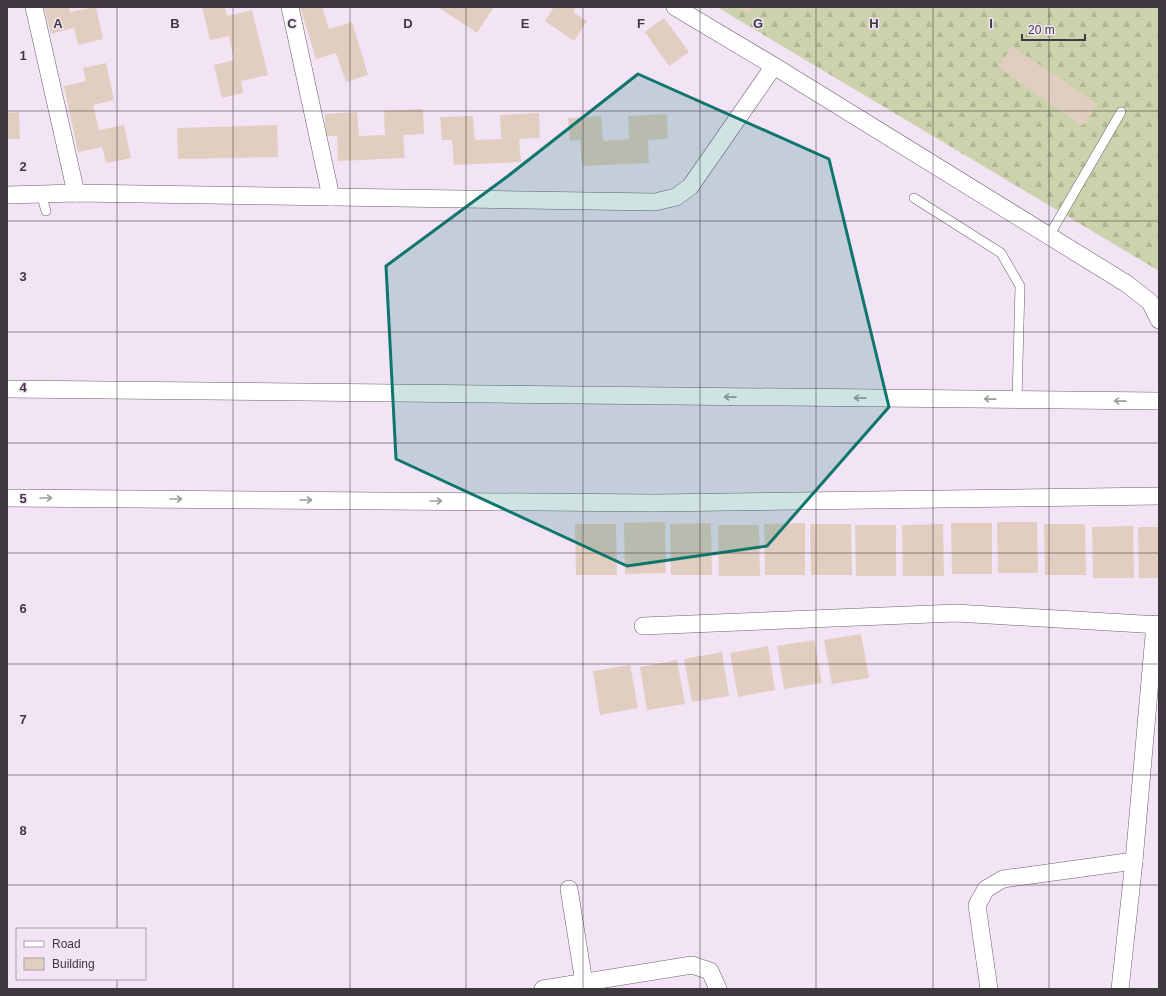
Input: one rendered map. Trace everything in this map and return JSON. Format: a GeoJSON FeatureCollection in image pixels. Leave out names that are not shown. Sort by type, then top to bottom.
{"type":"FeatureCollection","features":[{"type":"Feature","properties":{"kind":"street"},"geometry":{"type":"LineString","coordinates":[[34,7],[76,193]]}},
{"type":"Feature","properties":{"kind":"street"},"geometry":{"type":"LineString","coordinates":[[290,7],[331,197]]}},
{"type":"Feature","properties":{"kind":"street"},"geometry":{"type":"LineString","coordinates":[[676,7],[1127,284],[1150,302],[1159,320]]}},
{"type":"Feature","properties":{"kind":"street"},"geometry":{"type":"LineString","coordinates":[[7,195],[76,193],[655,202],[676,197],[690,187],[774,66]]}},
{"type":"Feature","properties":{"kind":"street"},"geometry":{"type":"LineString","coordinates":[[7,389],[1159,401]]}},
{"type":"Feature","properties":{"kind":"street"},"geometry":{"type":"LineString","coordinates":[[7,498],[655,503],[1159,496]]}},
{"type":"Feature","properties":{"kind":"street"},"geometry":{"type":"LineString","coordinates":[[643,626],[956,613],[1157,624],[1120,989]]}},
{"type":"Feature","properties":{"kind":"street"},"geometry":{"type":"LineString","coordinates":[[989,989],[977,905],[986,889],[1003,880],[1134,861]]}},
{"type":"Feature","properties":{"kind":"street"},"geometry":{"type":"LineString","coordinates":[[569,889],[584,985]]}},
{"type":"Feature","properties":{"kind":"street"},"geometry":{"type":"LineString","coordinates":[[543,989],[584,985],[692,964],[710,971],[718,989]]}},
{"type":"Feature","properties":{"kind":"lane"},"geometry":{"type":"LineString","coordinates":[[1049,236],[1121,112]]}},
{"type":"Feature","properties":{"kind":"lane"},"geometry":{"type":"LineString","coordinates":[[41,194],[46,211]]}},
{"type":"Feature","properties":{"kind":"lane"},"geometry":{"type":"LineString","coordinates":[[914,198],[1001,253],[1020,286],[1017,400]]}},
{"type":"Feature","properties":{"kind":"highlighted area"},"geometry":{"type":"Polygon","coordinates":[[[638,74],[829,159],[889,407],[767,546],[627,566],[396,459],[386,266],[508,176],[638,74]]]}},
{"type":"Feature","properties":{"kind":"green space"},"geometry":{"type":"Polygon","coordinates":[[[717,7],[1159,7],[1159,271],[717,7]]]}},
{"type":"Feature","properties":{"kind":"building"},"geometry":{"type":"Polygon","coordinates":[[[44,7],[69,7],[70,12],[96,7],[103,39],[78,45],[74,28],[51,34],[44,7]]]}},
{"type":"Feature","properties":{"kind":"building"},"geometry":{"type":"Polygon","coordinates":[[[202,7],[225,7],[227,16],[252,10],[268,75],[241,81],[243,93],[222,98],[214,65],[234,60],[229,36],[210,40],[202,7]]]}},
{"type":"Feature","properties":{"kind":"building"},"geometry":{"type":"Polygon","coordinates":[[[300,7],[322,7],[329,29],[352,22],[368,75],[346,82],[336,53],[316,59],[300,7]]]}},
{"type":"Feature","properties":{"kind":"building"},"geometry":{"type":"Polygon","coordinates":[[[438,7],[491,7],[493,8],[477,33],[438,7]]]}},
{"type":"Feature","properties":{"kind":"building"},"geometry":{"type":"Polygon","coordinates":[[[554,7],[576,7],[573,12],[587,21],[574,41],[545,21],[554,7]]]}},
{"type":"Feature","properties":{"kind":"building"},"geometry":{"type":"Polygon","coordinates":[[[738,7],[753,7],[748,14],[738,7]]]}},
{"type":"Feature","properties":{"kind":"building"},"geometry":{"type":"Polygon","coordinates":[[[664,18],[689,52],[669,66],[645,32],[664,18]]]}},
{"type":"Feature","properties":{"kind":"building"},"geometry":{"type":"Polygon","coordinates":[[[1012,46],[1097,104],[1082,126],[998,67],[1012,46]]]}},
{"type":"Feature","properties":{"kind":"building"},"geometry":{"type":"Polygon","coordinates":[[[106,63],[114,100],[93,105],[99,130],[124,125],[131,158],[106,163],[102,147],[78,152],[64,86],[86,81],[83,68],[106,63]]]}},
{"type":"Feature","properties":{"kind":"building"},"geometry":{"type":"Polygon","coordinates":[[[423,109],[424,134],[403,135],[405,158],[338,161],[337,136],[326,136],[325,114],[357,112],[359,136],[385,135],[384,111],[423,109]]]}},
{"type":"Feature","properties":{"kind":"building"},"geometry":{"type":"Polygon","coordinates":[[[19,112],[20,139],[7,139],[7,113],[19,112]]]}},
{"type":"Feature","properties":{"kind":"building"},"geometry":{"type":"Polygon","coordinates":[[[539,113],[540,138],[519,139],[521,162],[454,165],[452,140],[442,140],[440,117],[473,116],[475,140],[501,139],[500,115],[539,113]]]}},
{"type":"Feature","properties":{"kind":"building"},"geometry":{"type":"Polygon","coordinates":[[[667,114],[668,139],[648,140],[649,163],[582,166],[580,140],[570,141],[568,118],[601,116],[603,141],[629,139],[628,116],[667,114]]]}},
{"type":"Feature","properties":{"kind":"building"},"geometry":{"type":"Polygon","coordinates":[[[277,125],[278,157],[178,159],[177,128],[277,125]]]}},
{"type":"Feature","properties":{"kind":"building"},"geometry":{"type":"Polygon","coordinates":[[[665,522],[666,573],[625,574],[624,523],[665,522]]]}},
{"type":"Feature","properties":{"kind":"building"},"geometry":{"type":"Polygon","coordinates":[[[997,522],[1037,522],[1038,573],[998,573],[997,522]]]}},
{"type":"Feature","properties":{"kind":"building"},"geometry":{"type":"Polygon","coordinates":[[[711,523],[712,575],[671,575],[670,524],[711,523]]]}},
{"type":"Feature","properties":{"kind":"building"},"geometry":{"type":"Polygon","coordinates":[[[805,523],[805,575],[765,575],[764,524],[805,523]]]}},
{"type":"Feature","properties":{"kind":"building"},"geometry":{"type":"Polygon","coordinates":[[[951,523],[992,523],[992,574],[952,574],[951,523]]]}},
{"type":"Feature","properties":{"kind":"building"},"geometry":{"type":"Polygon","coordinates":[[[575,524],[616,524],[617,575],[576,575],[575,524]]]}},
{"type":"Feature","properties":{"kind":"building"},"geometry":{"type":"Polygon","coordinates":[[[810,524],[851,524],[852,575],[811,575],[810,524]]]}},
{"type":"Feature","properties":{"kind":"building"},"geometry":{"type":"Polygon","coordinates":[[[943,524],[944,576],[903,576],[902,525],[943,524]]]}},
{"type":"Feature","properties":{"kind":"building"},"geometry":{"type":"Polygon","coordinates":[[[1044,524],[1085,524],[1086,575],[1045,575],[1044,524]]]}},
{"type":"Feature","properties":{"kind":"building"},"geometry":{"type":"Polygon","coordinates":[[[718,525],[759,525],[760,576],[719,576],[718,525]]]}},
{"type":"Feature","properties":{"kind":"building"},"geometry":{"type":"Polygon","coordinates":[[[855,525],[896,525],[896,576],[856,576],[855,525]]]}},
{"type":"Feature","properties":{"kind":"building"},"geometry":{"type":"Polygon","coordinates":[[[1133,526],[1134,578],[1093,578],[1092,527],[1133,526]]]}},
{"type":"Feature","properties":{"kind":"building"},"geometry":{"type":"Polygon","coordinates":[[[1138,527],[1159,527],[1159,578],[1139,578],[1138,527]]]}},
{"type":"Feature","properties":{"kind":"building"},"geometry":{"type":"Polygon","coordinates":[[[861,634],[869,678],[832,684],[824,640],[861,634]]]}},
{"type":"Feature","properties":{"kind":"building"},"geometry":{"type":"Polygon","coordinates":[[[814,640],[822,683],[784,689],[777,646],[814,640]]]}},
{"type":"Feature","properties":{"kind":"building"},"geometry":{"type":"Polygon","coordinates":[[[768,646],[775,690],[738,697],[730,653],[768,646]]]}},
{"type":"Feature","properties":{"kind":"building"},"geometry":{"type":"Polygon","coordinates":[[[722,652],[729,696],[692,702],[684,659],[722,652]]]}},
{"type":"Feature","properties":{"kind":"building"},"geometry":{"type":"Polygon","coordinates":[[[677,660],[685,704],[647,710],[640,667],[677,660]]]}},
{"type":"Feature","properties":{"kind":"building"},"geometry":{"type":"Polygon","coordinates":[[[630,665],[638,708],[600,715],[593,671],[630,665]]]}}]}
